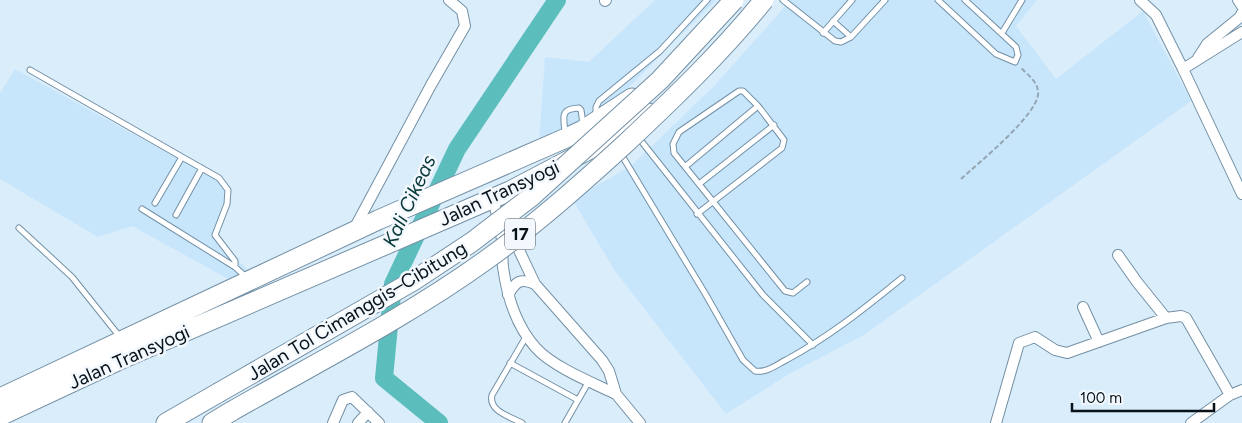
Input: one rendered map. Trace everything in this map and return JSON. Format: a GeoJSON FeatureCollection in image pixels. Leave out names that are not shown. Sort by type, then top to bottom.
{"type":"FeatureCollection","features":[{"type":"Feature","properties":{"kind":"highway","name":"Jalan Tol Cimanggis–Cibitung"},"geometry":{"type":"LineString","coordinates":[[166,423],[413,281],[480,236],[531,197],[660,80],[734,0]]}},
{"type":"Feature","properties":{"kind":"highway","name":"Jalan Transyogi"},"geometry":{"type":"LineString","coordinates":[[0,398],[378,220],[590,126],[652,85],[711,38],[743,0]]}},
{"type":"Feature","properties":{"kind":"highway","name":"Jalan Tol Cimanggis–Cibitung"},"geometry":{"type":"LineString","coordinates":[[212,423],[425,301],[486,260],[545,215],[676,96],[764,0]]}},
{"type":"Feature","properties":{"kind":"highway","name":"Jalan Transyogi"},"geometry":{"type":"LineString","coordinates":[[0,416],[126,358],[510,191],[611,138],[630,127],[700,76],[744,33],[770,0]]}},
{"type":"Feature","properties":{"kind":"street"},"geometry":{"type":"LineString","coordinates":[[352,233],[465,26],[462,10],[449,0]]}},
{"type":"Feature","properties":{"kind":"street"},"geometry":{"type":"LineString","coordinates":[[1140,0],[1156,15],[1242,194]]}},
{"type":"Feature","properties":{"kind":"street"},"geometry":{"type":"LineString","coordinates":[[1238,0],[1242,6]]}},
{"type":"Feature","properties":{"kind":"street"},"geometry":{"type":"LineString","coordinates":[[1196,61],[1207,44],[1239,18],[1242,12]]}},
{"type":"Feature","properties":{"kind":"street"},"geometry":{"type":"LineString","coordinates":[[1183,69],[1242,32]]}},
{"type":"Feature","properties":{"kind":"street"},"geometry":{"type":"LineString","coordinates":[[510,191],[518,248],[535,284],[602,360],[609,371],[616,394],[640,423]]}},
{"type":"Feature","properties":{"kind":"street"},"geometry":{"type":"LineString","coordinates":[[487,201],[502,241],[503,265],[508,295],[514,313],[536,349],[557,364],[616,394]]}},
{"type":"Feature","properties":{"kind":"street"},"geometry":{"type":"LineString","coordinates":[[1118,255],[1136,282],[1166,318]]}},
{"type":"Feature","properties":{"kind":"street"},"geometry":{"type":"LineString","coordinates":[[508,295],[514,285],[520,281],[526,280],[535,284]]}},
{"type":"Feature","properties":{"kind":"street"},"geometry":{"type":"LineString","coordinates":[[1083,307],[1100,342]]}},
{"type":"Feature","properties":{"kind":"street"},"geometry":{"type":"LineString","coordinates":[[996,423],[1019,343],[1035,337],[1055,350],[1067,352],[1166,318],[1180,316],[1186,318],[1230,395]]}},
{"type":"Feature","properties":{"kind":"street"},"geometry":{"type":"LineString","coordinates":[[1191,423],[1230,395],[1242,390]]}},
{"type":"Feature","properties":{"kind":"street"},"geometry":{"type":"LineString","coordinates":[[333,423],[343,400],[352,398],[379,423]]}},
{"type":"Feature","properties":{"kind":"street"},"geometry":{"type":"LineString","coordinates":[[358,423],[368,412]]}},
{"type":"Feature","properties":{"kind":"lane"},"geometry":{"type":"LineString","coordinates":[[590,126],[600,101],[660,51],[708,0]]}},
{"type":"Feature","properties":{"kind":"lane"},"geometry":{"type":"LineString","coordinates":[[783,0],[823,33],[835,41],[841,42],[851,38],[885,0]]}},
{"type":"Feature","properties":{"kind":"lane"},"geometry":{"type":"LineString","coordinates":[[823,33],[852,0]]}},
{"type":"Feature","properties":{"kind":"lane"},"geometry":{"type":"LineString","coordinates":[[938,0],[996,54],[1015,62],[1018,55],[1016,48],[966,0]]}},
{"type":"Feature","properties":{"kind":"lane"},"geometry":{"type":"LineString","coordinates":[[1002,33],[1022,0]]}},
{"type":"Feature","properties":{"kind":"lane"},"geometry":{"type":"LineString","coordinates":[[833,21],[851,38]]}},
{"type":"Feature","properties":{"kind":"lane"},"geometry":{"type":"LineString","coordinates":[[30,70],[219,178],[228,190],[227,204],[215,235],[234,261],[235,267]]}},
{"type":"Feature","properties":{"kind":"lane"},"geometry":{"type":"LineString","coordinates":[[697,214],[713,202],[782,148],[784,140],[774,125],[744,91],[739,92],[679,132],[674,140],[674,152],[713,202],[785,291],[793,293],[807,282]]}},
{"type":"Feature","properties":{"kind":"lane"},"geometry":{"type":"LineString","coordinates":[[686,166],[758,106]]}},
{"type":"Feature","properties":{"kind":"lane"},"geometry":{"type":"LineString","coordinates":[[566,138],[564,116],[568,108],[578,108],[581,110],[590,126]]}},
{"type":"Feature","properties":{"kind":"lane"},"geometry":{"type":"LineString","coordinates":[[700,184],[774,125]]}},
{"type":"Feature","properties":{"kind":"lane"},"geometry":{"type":"LineString","coordinates":[[630,127],[697,214],[763,294],[813,345]]}},
{"type":"Feature","properties":{"kind":"lane"},"geometry":{"type":"LineString","coordinates":[[611,138],[701,286],[743,360],[748,367],[755,371],[766,370],[813,345],[856,315],[902,278]]}},
{"type":"Feature","properties":{"kind":"lane"},"geometry":{"type":"LineString","coordinates":[[152,209],[182,157]]}},
{"type":"Feature","properties":{"kind":"lane"},"geometry":{"type":"LineString","coordinates":[[176,215],[202,168]]}},
{"type":"Feature","properties":{"kind":"lane"},"geometry":{"type":"LineString","coordinates":[[142,209],[152,209],[168,226],[235,267],[250,281]]}},
{"type":"Feature","properties":{"kind":"lane"},"geometry":{"type":"LineString","coordinates":[[168,226],[172,220]]}},
{"type":"Feature","properties":{"kind":"lane"},"geometry":{"type":"LineString","coordinates":[[18,228],[72,277],[123,341]]}},
{"type":"Feature","properties":{"kind":"lane"},"geometry":{"type":"LineString","coordinates":[[522,423],[493,406],[490,400],[527,335]]}},
{"type":"Feature","properties":{"kind":"lane"},"geometry":{"type":"LineString","coordinates":[[510,363],[578,400]]}},
{"type":"Feature","properties":{"kind":"lane"},"geometry":{"type":"LineString","coordinates":[[565,423],[589,381]]}},
{"type":"Feature","properties":{"kind":"path"},"geometry":{"type":"LineString","coordinates":[[961,179],[1027,117],[1038,99],[1039,92],[1036,84],[1015,62]]}},
{"type":"Feature","properties":{"kind":"shaded area"},"geometry":{"type":"Polygon","coordinates":[[[655,0],[716,0],[626,90],[583,122],[539,143],[545,57],[589,62],[655,0]]]}},
{"type":"Feature","properties":{"kind":"shaded area"},"geometry":{"type":"Polygon","coordinates":[[[790,0],[1037,0],[1016,26],[1056,79],[1143,11],[1191,101],[862,336],[787,375],[726,414],[615,271],[572,199],[630,167],[713,87],[790,0]]]}},
{"type":"Feature","properties":{"kind":"shaded area"},"geometry":{"type":"Polygon","coordinates":[[[15,69],[228,186],[218,241],[253,275],[234,282],[132,226],[98,237],[0,179],[0,93],[15,69]]]}},
{"type":"Feature","properties":{"kind":"waterway","name":"Kali Cikeas"},"geometry":{"type":"LineString","coordinates":[[439,423],[384,378],[393,284],[457,149],[557,0]]}}]}
